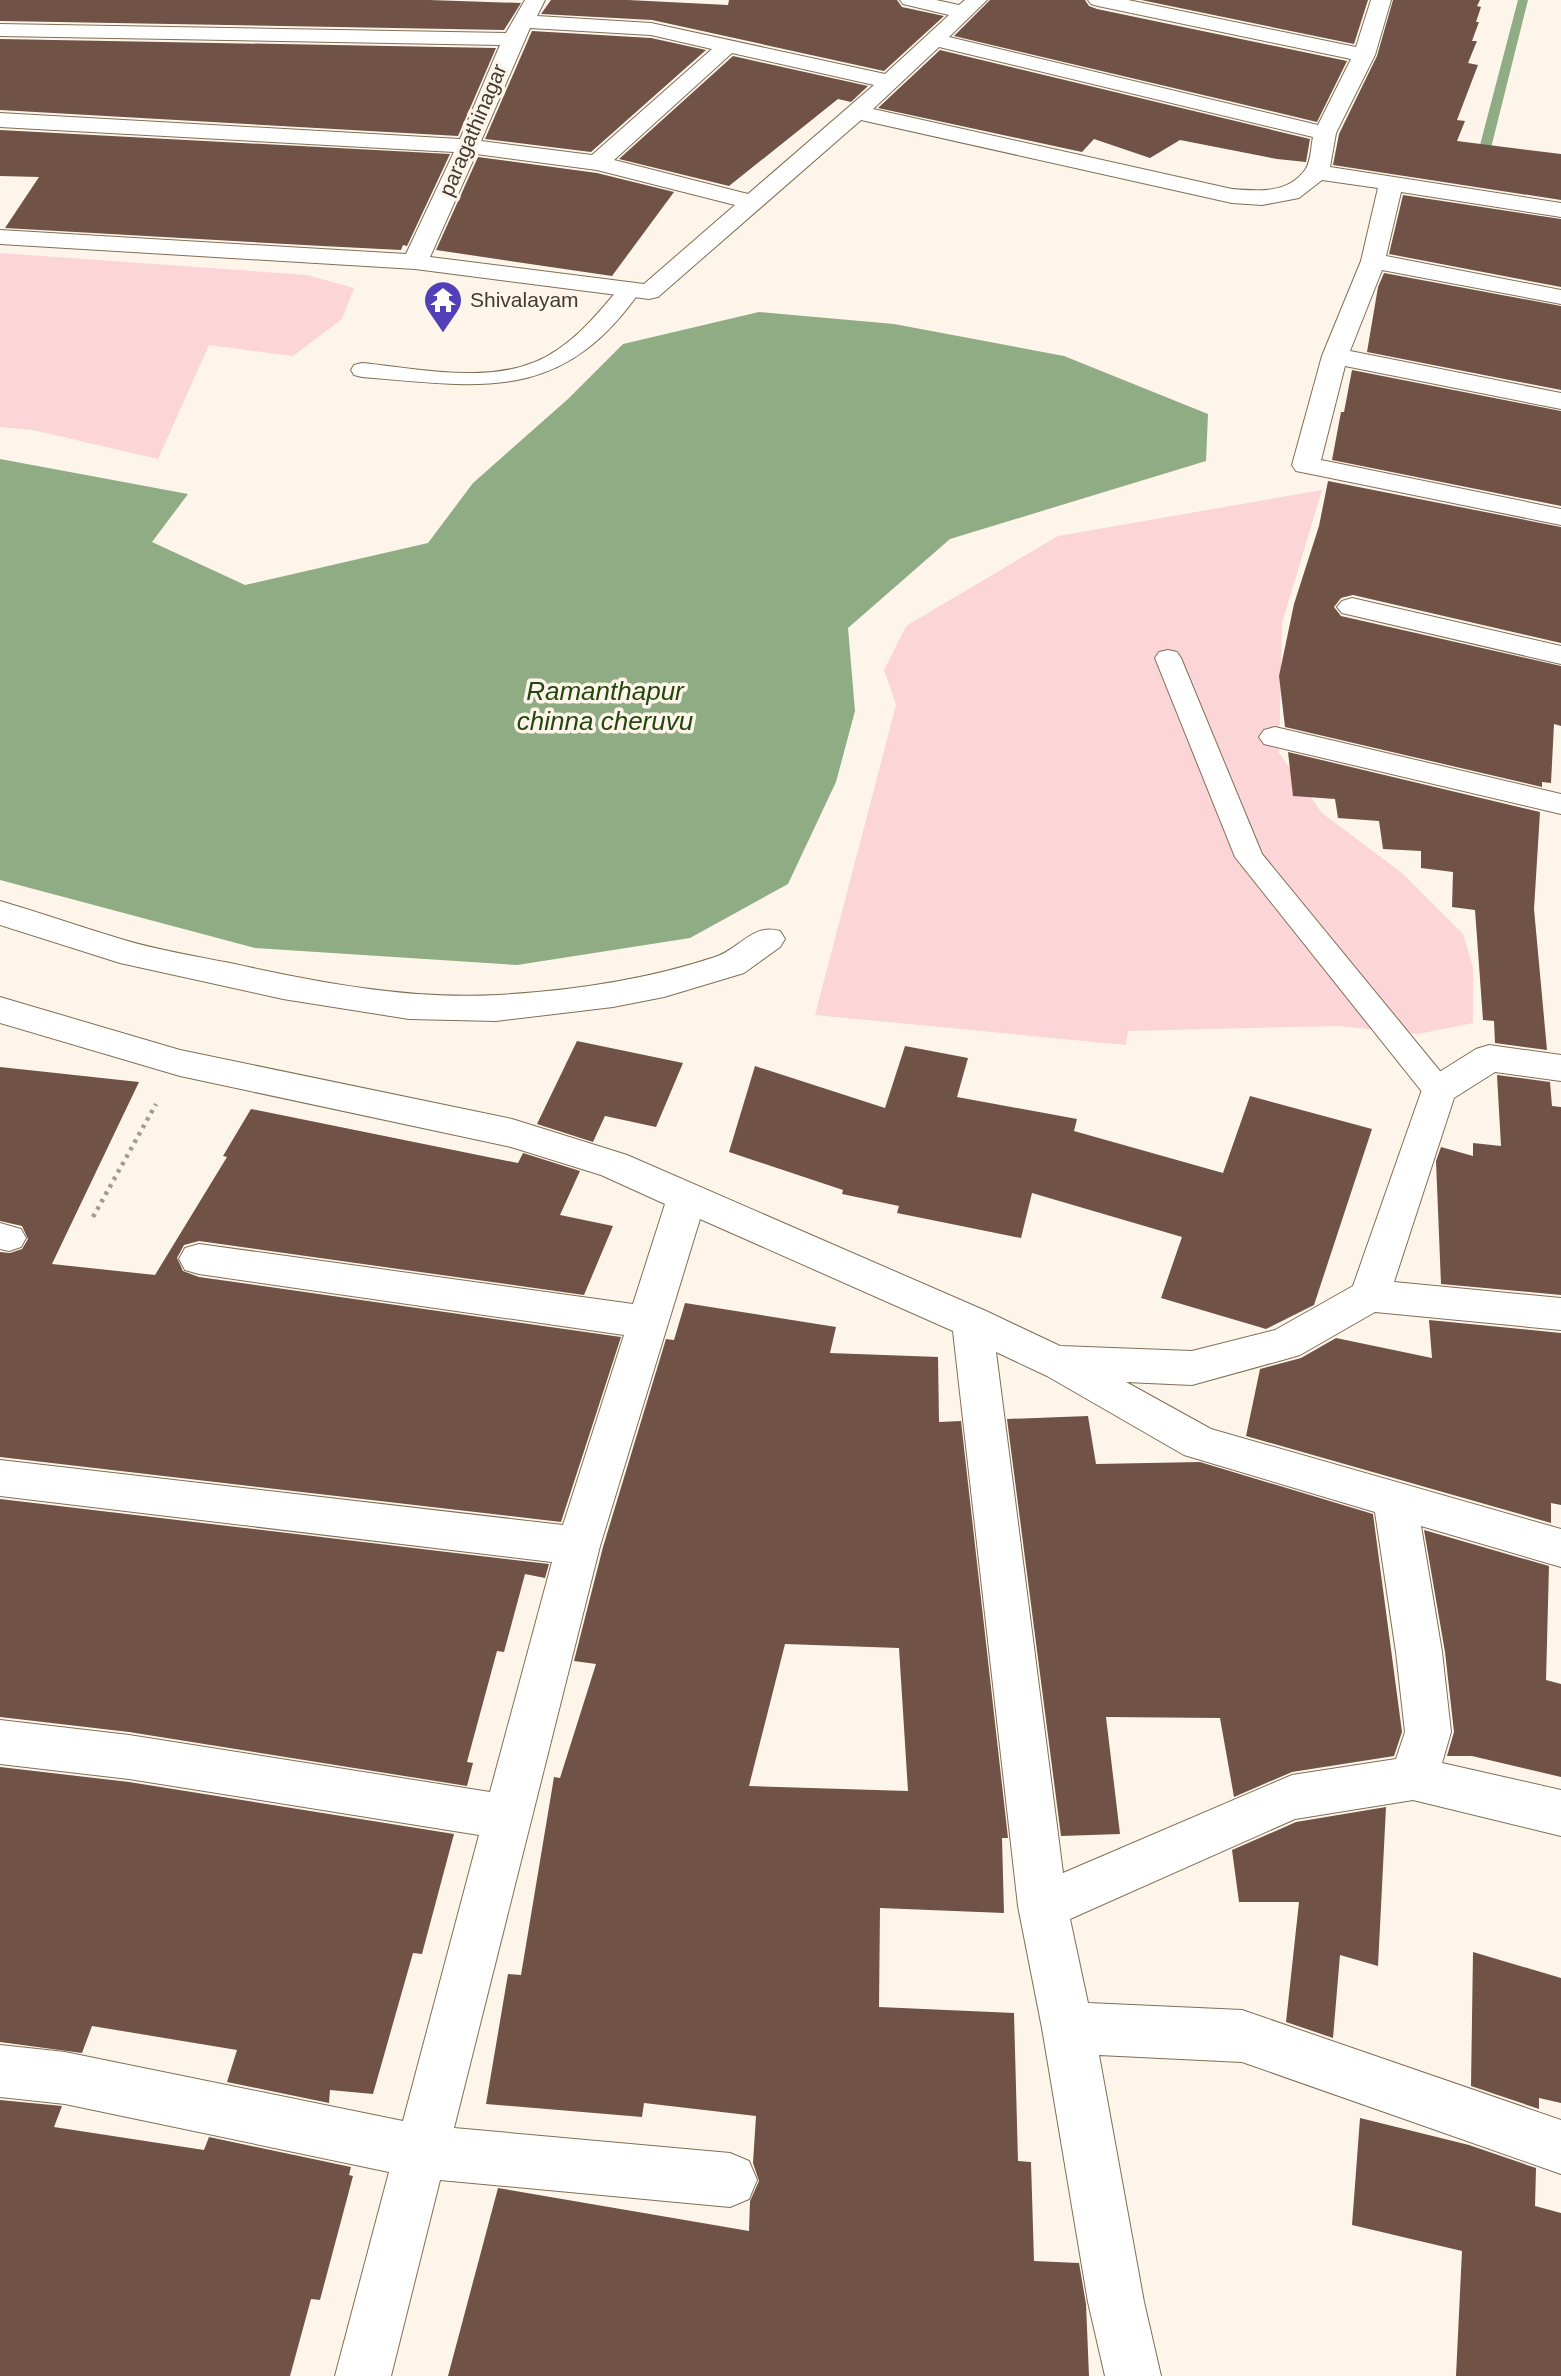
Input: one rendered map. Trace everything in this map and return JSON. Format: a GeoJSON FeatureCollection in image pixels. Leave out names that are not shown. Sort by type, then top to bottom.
{"type":"FeatureCollection","features":[{"type":"Feature","properties":{"kind":"street","name":"paragathinagar"},"geometry":{"type":"LineString","coordinates":[[415,262],[518,30],[534,0]]}},
{"type":"Feature","properties":{"kind":"street"},"geometry":{"type":"LineString","coordinates":[[910,0],[971,6]]}},
{"type":"Feature","properties":{"kind":"street"},"geometry":{"type":"LineString","coordinates":[[1098,0],[1161,6],[1364,55]]}},
{"type":"Feature","properties":{"kind":"street"},"geometry":{"type":"LineString","coordinates":[[857,112],[1232,197],[1262,198],[1291,193],[1317,172],[1325,134],[1364,55],[1381,0]]}},
{"type":"Feature","properties":{"kind":"street"},"geometry":{"type":"LineString","coordinates":[[0,237],[415,262],[649,292],[857,112],[887,81],[971,6]]}},
{"type":"Feature","properties":{"kind":"street"},"geometry":{"type":"LineString","coordinates":[[0,30],[651,29],[887,81]]}},
{"type":"Feature","properties":{"kind":"street"},"geometry":{"type":"LineString","coordinates":[[935,40],[1325,134]]}},
{"type":"Feature","properties":{"kind":"street"},"geometry":{"type":"LineString","coordinates":[[597,163],[728,46]]}},
{"type":"Feature","properties":{"kind":"street"},"geometry":{"type":"LineString","coordinates":[[0,120],[468,146],[597,163],[750,202]]}},
{"type":"Feature","properties":{"kind":"street"},"geometry":{"type":"LineString","coordinates":[[1317,172],[1561,210]]}},
{"type":"Feature","properties":{"kind":"street"},"geometry":{"type":"LineString","coordinates":[[1391,183],[1373,261],[1335,356],[1306,465],[1561,517]]}},
{"type":"Feature","properties":{"kind":"street"},"geometry":{"type":"LineString","coordinates":[[1373,261],[1561,297]]}},
{"type":"Feature","properties":{"kind":"street"},"geometry":{"type":"LineString","coordinates":[[1335,356],[1561,401]]}},
{"type":"Feature","properties":{"kind":"street"},"geometry":{"type":"LineString","coordinates":[[1352,607],[1561,655]]}},
{"type":"Feature","properties":{"kind":"street"},"geometry":{"type":"LineString","coordinates":[[1275,737],[1561,804]]}},
{"type":"Feature","properties":{"kind":"street"},"geometry":{"type":"LineString","coordinates":[[0,913],[120,951],[283,987],[409,1006],[496,1008],[613,995],[664,985],[732,964],[768,939]]}},
{"type":"Feature","properties":{"kind":"street"},"geometry":{"type":"LineString","coordinates":[[0,1010],[180,1063],[512,1133],[614,1165],[972,1322],[1055,1362],[1199,1443],[1561,1548]]}},
{"type":"Feature","properties":{"kind":"street"},"geometry":{"type":"LineString","coordinates":[[1370,1296],[1438,1090],[1489,1058],[1561,1068]]}},
{"type":"Feature","properties":{"kind":"street"},"geometry":{"type":"LineString","coordinates":[[363,2376],[578,1546],[687,1197]]}},
{"type":"Feature","properties":{"kind":"street"},"geometry":{"type":"LineString","coordinates":[[199,1259],[648,1322]]}},
{"type":"Feature","properties":{"kind":"street"},"geometry":{"type":"LineString","coordinates":[[1055,1362],[1192,1368],[1286,1343],[1370,1296],[1561,1314]]}},
{"type":"Feature","properties":{"kind":"street"},"geometry":{"type":"LineString","coordinates":[[972,1322],[1044,1906],[1069,2028],[1116,2302],[1133,2376]]}},
{"type":"Feature","properties":{"kind":"street"},"geometry":{"type":"LineString","coordinates":[[0,1478],[578,1546]]}},
{"type":"Feature","properties":{"kind":"street"},"geometry":{"type":"LineString","coordinates":[[1395,1500],[1419,1652],[1428,1732],[1413,1778]]}},
{"type":"Feature","properties":{"kind":"street"},"geometry":{"type":"LineString","coordinates":[[0,1742],[142,1759],[506,1817]]}},
{"type":"Feature","properties":{"kind":"street"},"geometry":{"type":"LineString","coordinates":[[1044,1906],[1292,1797],[1413,1778],[1561,1813]]}},
{"type":"Feature","properties":{"kind":"street"},"geometry":{"type":"LineString","coordinates":[[1069,2028],[1242,2036],[1561,2147]]}},
{"type":"Feature","properties":{"kind":"street"},"geometry":{"type":"LineString","coordinates":[[0,2071],[65,2078],[422,2152],[730,2180]]}},
{"type":"Feature","properties":{"kind":"lane"},"geometry":{"type":"LineString","coordinates":[[362,370],[468,378],[525,373],[554,362],[578,344],[630,290]]}},
{"type":"Feature","properties":{"kind":"lane"},"geometry":{"type":"LineString","coordinates":[[1168,658],[1249,857],[1438,1090]]}},
{"type":"Feature","properties":{"kind":"path"},"geometry":{"type":"LineString","coordinates":[[93,1217],[180,1063]]}},
{"type":"Feature","properties":{"kind":"shaded area"},"geometry":{"type":"Polygon","coordinates":[[[0,253],[307,275],[354,288],[342,319],[293,356],[209,345],[158,459],[33,430],[0,427],[0,253]]]}},
{"type":"Feature","properties":{"kind":"shaded area"},"geometry":{"type":"Polygon","coordinates":[[[1322,490],[1282,623],[1279,753],[1322,813],[1402,873],[1463,934],[1473,967],[1473,1023],[1418,1034],[1338,1026],[1128,1031],[1126,1045],[815,1015],[896,705],[884,670],[906,626],[1058,536],[1322,490]]]}},
{"type":"Feature","properties":{"kind":"water","name":"Ramanthapur chinna cheruvu"},"geometry":{"type":"Polygon","coordinates":[[[759,312],[894,324],[1064,356],[1208,414],[1206,461],[950,539],[848,628],[855,711],[836,782],[788,884],[690,938],[517,965],[255,948],[0,880],[0,459],[188,494],[152,542],[245,585],[428,543],[473,483],[568,399],[623,344],[759,312]]]}},
{"type":"Feature","properties":{"kind":"building"},"geometry":{"type":"Polygon","coordinates":[[[0,0],[429,0],[521,3],[504,30],[0,21],[0,0]]]}},
{"type":"Feature","properties":{"kind":"building"},"geometry":{"type":"Polygon","coordinates":[[[551,0],[628,0],[728,5],[729,0],[897,0],[902,7],[944,16],[884,71],[652,20],[541,14],[551,0]]]}},
{"type":"Feature","properties":{"kind":"building"},"geometry":{"type":"Polygon","coordinates":[[[990,0],[1085,0],[1089,6],[1097,9],[1347,61],[1317,122],[954,36],[990,0]]]}},
{"type":"Feature","properties":{"kind":"building"},"geometry":{"type":"Polygon","coordinates":[[[1141,0],[1368,0],[1354,44],[1141,0]]]}},
{"type":"Feature","properties":{"kind":"building"},"geometry":{"type":"Polygon","coordinates":[[[1393,0],[1480,0],[1477,6],[1481,7],[1476,22],[1479,22],[1472,41],[1477,41],[1468,63],[1478,65],[1457,120],[1465,121],[1457,141],[1561,154],[1561,200],[1333,165],[1339,134],[1377,56],[1393,0]]]}},
{"type":"Feature","properties":{"kind":"building"},"geometry":{"type":"Polygon","coordinates":[[[532,31],[651,38],[706,50],[591,152],[485,139],[532,31]]]}},
{"type":"Feature","properties":{"kind":"building"},"geometry":{"type":"Polygon","coordinates":[[[0,39],[496,48],[458,136],[0,110],[0,39]]]}},
{"type":"Feature","properties":{"kind":"building"},"geometry":{"type":"Polygon","coordinates":[[[940,50],[1310,139],[1306,162],[1180,140],[1150,158],[1094,139],[1082,152],[878,108],[940,50]]]}},
{"type":"Feature","properties":{"kind":"building"},"geometry":{"type":"Polygon","coordinates":[[[733,56],[868,86],[851,102],[838,99],[729,186],[619,159],[733,56]]]}},
{"type":"Feature","properties":{"kind":"building"},"geometry":{"type":"Polygon","coordinates":[[[0,130],[450,154],[407,246],[403,245],[401,250],[322,246],[5,228],[39,177],[0,176],[0,130]]]}},
{"type":"Feature","properties":{"kind":"building"},"geometry":{"type":"Polygon","coordinates":[[[478,157],[597,173],[674,192],[612,276],[436,250],[478,157]]]}},
{"type":"Feature","properties":{"kind":"building"},"geometry":{"type":"Polygon","coordinates":[[[1403,195],[1561,219],[1561,287],[1389,254],[1403,195]]]}},
{"type":"Feature","properties":{"kind":"building"},"geometry":{"type":"Polygon","coordinates":[[[1384,273],[1561,306],[1561,390],[1367,352],[1378,287],[1384,273]]]}},
{"type":"Feature","properties":{"kind":"building"},"geometry":{"type":"Polygon","coordinates":[[[1352,370],[1561,411],[1561,506],[1332,460],[1352,370]]]}},
{"type":"Feature","properties":{"kind":"building"},"geometry":{"type":"Polygon","coordinates":[[[1328,481],[1561,527],[1561,643],[1353,595],[1341,598],[1334,607],[1341,616],[1561,666],[1561,726],[1554,724],[1551,783],[1542,782],[1542,787],[1285,727],[1279,676],[1294,604],[1319,526],[1328,481]]]}},
{"type":"Feature","properties":{"kind":"building"},"geometry":{"type":"Polygon","coordinates":[[[1288,752],[1540,812],[1534,909],[1547,1050],[1495,1043],[1494,1021],[1483,1020],[1475,910],[1452,907],[1453,872],[1421,868],[1421,851],[1383,849],[1379,821],[1338,818],[1335,799],[1293,796],[1288,752]]]}},
{"type":"Feature","properties":{"kind":"building"},"geometry":{"type":"Polygon","coordinates":[[[577,1041],[683,1063],[656,1127],[605,1116],[593,1142],[537,1124],[577,1041]]]}},
{"type":"Feature","properties":{"kind":"building"},"geometry":{"type":"Polygon","coordinates":[[[905,1046],[968,1058],[957,1097],[1077,1119],[1074,1131],[1223,1173],[1250,1096],[1372,1129],[1314,1305],[1266,1329],[1161,1298],[1182,1237],[1032,1193],[1021,1238],[897,1213],[899,1206],[842,1194],[843,1190],[729,1152],[755,1066],[885,1108],[905,1046]]]}},
{"type":"Feature","properties":{"kind":"building"},"geometry":{"type":"Polygon","coordinates":[[[0,1067],[139,1082],[52,1264],[155,1275],[227,1157],[223,1156],[251,1109],[518,1163],[523,1153],[580,1171],[560,1215],[613,1226],[584,1295],[199,1241],[184,1245],[177,1258],[183,1271],[199,1277],[621,1337],[561,1522],[0,1457],[0,1252],[10,1253],[22,1249],[28,1239],[22,1226],[0,1221],[0,1067]]]}},
{"type":"Feature","properties":{"kind":"building"},"geometry":{"type":"Polygon","coordinates":[[[1497,1075],[1550,1082],[1552,1106],[1561,1107],[1561,1295],[1441,1284],[1436,1161],[1441,1147],[1473,1156],[1473,1143],[1501,1146],[1497,1075]]]}},
{"type":"Feature","properties":{"kind":"building"},"geometry":{"type":"Polygon","coordinates":[[[685,1303],[836,1327],[830,1353],[938,1357],[939,1422],[961,1421],[1008,1838],[1002,1838],[1004,1913],[880,1908],[879,2007],[1014,2013],[1018,2161],[1031,2162],[1034,2261],[1079,2263],[1086,2304],[1089,2376],[448,2376],[498,2188],[749,2231],[750,2201],[759,2181],[753,2163],[756,2116],[644,2103],[642,2117],[486,2104],[508,1974],[521,1975],[554,1777],[560,1778],[596,1664],[574,1661],[603,1547],[666,1339],[674,1340],[685,1303]],[[785,1644],[749,1786],[908,1791],[899,1648],[785,1644]]]}},
{"type":"Feature","properties":{"kind":"building"},"geometry":{"type":"Polygon","coordinates":[[[1429,1320],[1561,1333],[1561,1505],[1551,1503],[1551,1523],[1246,1436],[1260,1369],[1301,1358],[1336,1338],[1432,1358],[1429,1320]]]}},
{"type":"Feature","properties":{"kind":"building"},"geometry":{"type":"Polygon","coordinates":[[[1088,1416],[1096,1464],[1200,1462],[1373,1514],[1402,1732],[1394,1756],[1292,1772],[1234,1797],[1220,1718],[1106,1717],[1120,1834],[1061,1836],[1007,1419],[1088,1416]]]}},
{"type":"Feature","properties":{"kind":"building"},"geometry":{"type":"Polygon","coordinates":[[[0,1499],[549,1564],[545,1578],[525,1574],[504,1652],[497,1651],[467,1762],[473,1763],[467,1786],[129,1732],[0,1717],[0,1499]]]}},
{"type":"Feature","properties":{"kind":"building"},"geometry":{"type":"Polygon","coordinates":[[[1424,1530],[1549,1566],[1546,1680],[1561,1684],[1561,1777],[1472,1756],[1447,1756],[1454,1732],[1445,1652],[1424,1530]]]}},
{"type":"Feature","properties":{"kind":"building"},"geometry":{"type":"Polygon","coordinates":[[[0,1767],[129,1782],[454,1834],[422,1954],[413,1953],[373,2094],[330,2090],[329,2103],[227,2082],[237,2050],[92,2026],[82,2053],[0,2042],[0,1767]]]}},
{"type":"Feature","properties":{"kind":"building"},"geometry":{"type":"Polygon","coordinates":[[[1386,1807],[1378,1966],[1340,1955],[1333,2038],[1286,2022],[1299,1902],[1239,1902],[1232,1850],[1296,1822],[1386,1807]]]}},
{"type":"Feature","properties":{"kind":"building"},"geometry":{"type":"Polygon","coordinates":[[[1473,1952],[1561,1978],[1561,2103],[1539,2098],[1539,2109],[1471,2086],[1473,1952]]]}},
{"type":"Feature","properties":{"kind":"building"},"geometry":{"type":"Polygon","coordinates":[[[0,2100],[62,2106],[54,2127],[204,2150],[209,2137],[351,2167],[349,2175],[353,2176],[320,2300],[311,2299],[290,2376],[0,2376],[0,2100]]]}},
{"type":"Feature","properties":{"kind":"building"},"geometry":{"type":"Polygon","coordinates":[[[1360,2118],[1469,2145],[1536,2168],[1535,2206],[1561,2213],[1561,2376],[1456,2376],[1462,2251],[1352,2225],[1360,2118]]]}},
{"type":"Feature","properties":{"kind":"waterway"},"geometry":{"type":"LineString","coordinates":[[1480,168],[1523,0]]}},
{"type":"Feature","properties":{"kind":"place","name":"Shivalayam"},"geometry":{"type":"Point","coordinates":[443,334]}}]}
